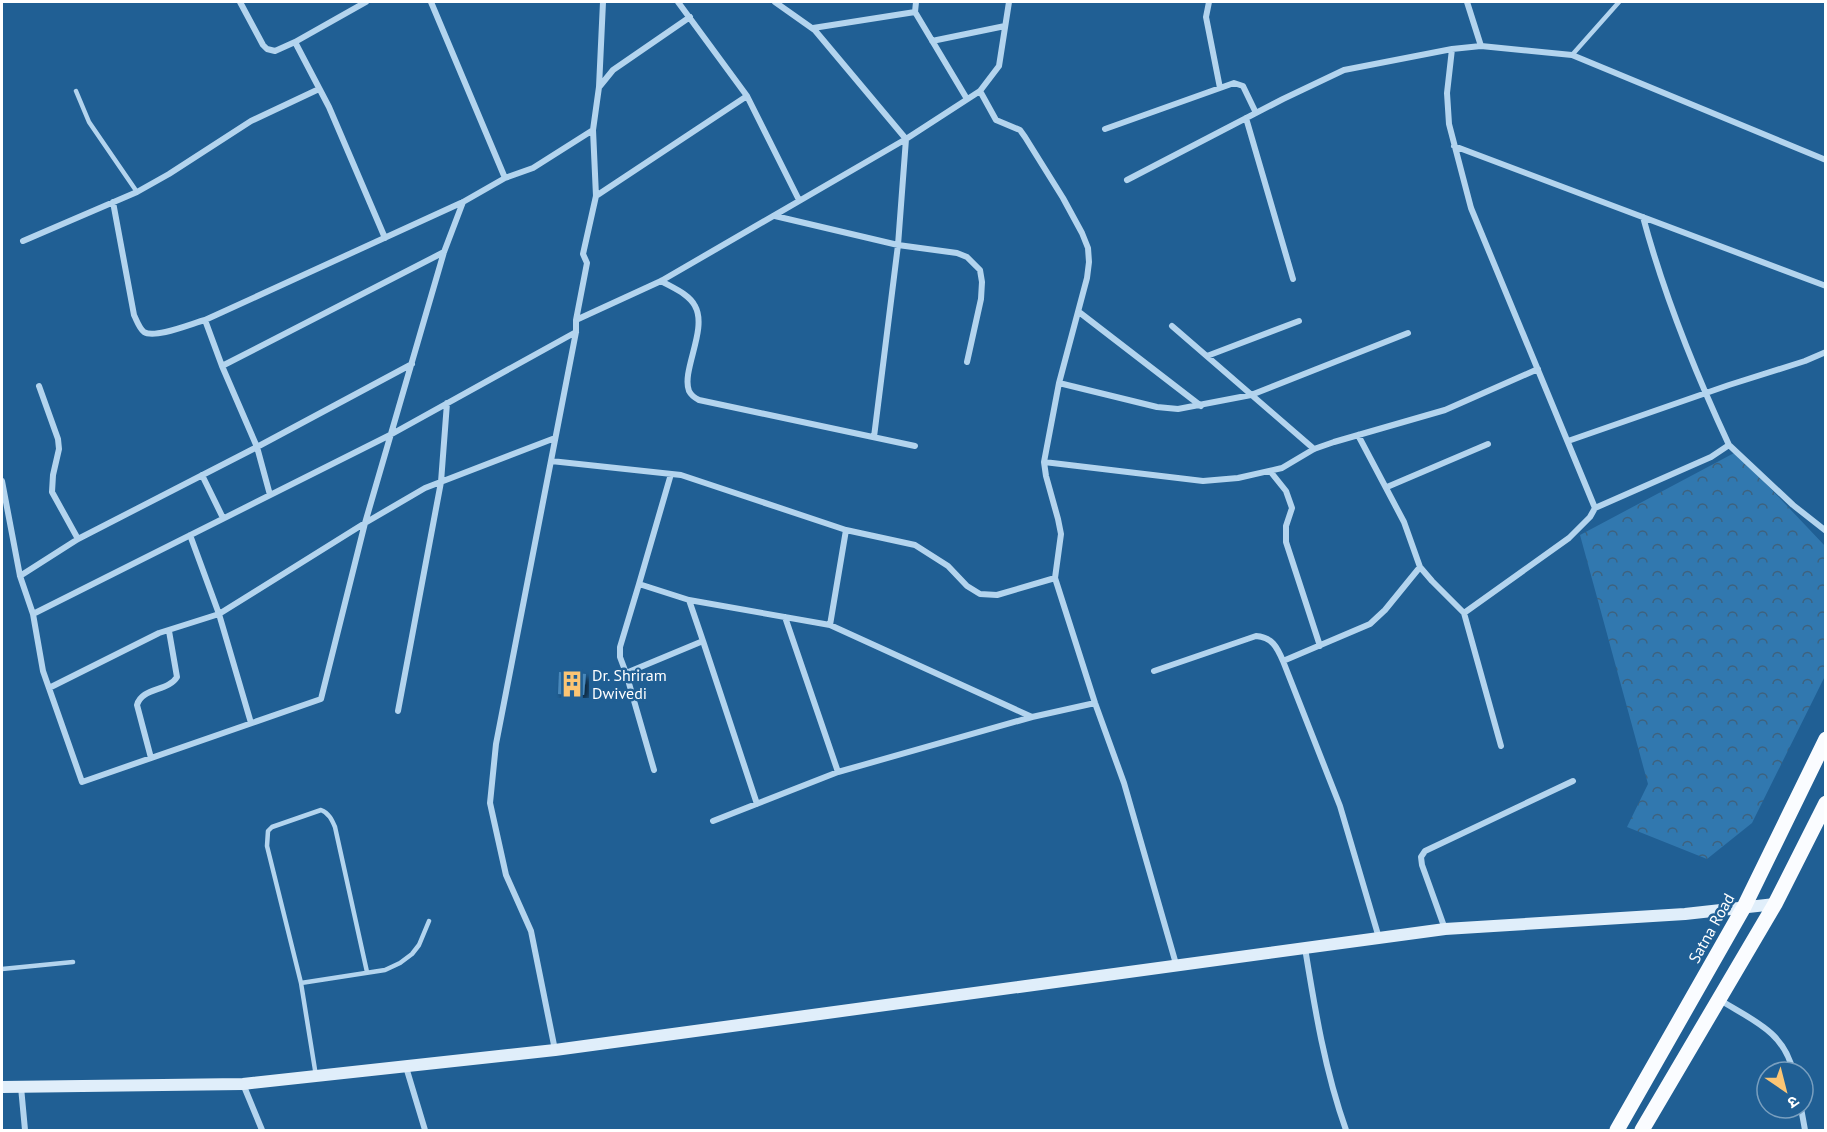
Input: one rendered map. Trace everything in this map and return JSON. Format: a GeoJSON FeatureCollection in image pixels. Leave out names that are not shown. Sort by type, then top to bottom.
{"type":"FeatureCollection","features":[{"type":"Feature","properties":{"kind":"main road","name":"Satna Road"},"geometry":{"type":"LineString","coordinates":[[1617,1131],[1744,907],[1826,739]]}},
{"type":"Feature","properties":{"kind":"main road"},"geometry":{"type":"LineString","coordinates":[[1642,1131],[1775,904],[1826,803]]}},
{"type":"Feature","properties":{"kind":"street"},"geometry":{"type":"LineString","coordinates":[[240,2],[267,49],[275,51],[296,42],[366,2]]}},
{"type":"Feature","properties":{"kind":"street"},"geometry":{"type":"LineString","coordinates":[[431,2],[505,178]]}},
{"type":"Feature","properties":{"kind":"street"},"geometry":{"type":"LineString","coordinates":[[678,2],[747,96],[799,200]]}},
{"type":"Feature","properties":{"kind":"street"},"geometry":{"type":"LineString","coordinates":[[775,2],[816,31],[906,139],[898,245],[874,437]]}},
{"type":"Feature","properties":{"kind":"street"},"geometry":{"type":"LineString","coordinates":[[916,2],[915,12],[967,99]]}},
{"type":"Feature","properties":{"kind":"street"},"geometry":{"type":"LineString","coordinates":[[1209,2],[1206,17],[1220,88]]}},
{"type":"Feature","properties":{"kind":"street"},"geometry":{"type":"LineString","coordinates":[[1467,2],[1481,46]]}},
{"type":"Feature","properties":{"kind":"street"},"geometry":{"type":"LineString","coordinates":[[555,1050],[531,931],[506,875],[490,803],[496,744],[576,332],[576,320],[587,263],[583,254],[596,196],[593,130],[599,87],[605,3]]}},
{"type":"Feature","properties":{"kind":"street"},"geometry":{"type":"LineString","coordinates":[[576,320],[661,281],[906,139],[980,91],[999,66],[1008,3]]}},
{"type":"Feature","properties":{"kind":"street"},"geometry":{"type":"LineString","coordinates":[[816,31],[813,28],[915,12]]}},
{"type":"Feature","properties":{"kind":"street"},"geometry":{"type":"LineString","coordinates":[[599,87],[613,70],[690,18]]}},
{"type":"Feature","properties":{"kind":"street"},"geometry":{"type":"LineString","coordinates":[[932,41],[1005,26]]}},
{"type":"Feature","properties":{"kind":"street"},"geometry":{"type":"LineString","coordinates":[[296,42],[329,107],[385,238]]}},
{"type":"Feature","properties":{"kind":"street"},"geometry":{"type":"LineString","coordinates":[[1127,180],[1344,70],[1452,49],[1481,46],[1572,55],[1826,160]]}},
{"type":"Feature","properties":{"kind":"street"},"geometry":{"type":"LineString","coordinates":[[1452,49],[1447,93],[1449,123],[1471,208],[1595,508]]}},
{"type":"Feature","properties":{"kind":"street"},"geometry":{"type":"LineString","coordinates":[[1105,129],[1234,83],[1241,84],[1245,89],[1256,113]]}},
{"type":"Feature","properties":{"kind":"street"},"geometry":{"type":"LineString","coordinates":[[22,241],[138,192],[251,121],[319,88]]}},
{"type":"Feature","properties":{"kind":"street"},"geometry":{"type":"LineString","coordinates":[[980,91],[996,120],[1020,130],[1025,137],[1063,198],[1088,248],[1089,262],[1079,312],[1059,383],[1044,462],[1061,534],[1055,578],[1095,703],[1124,783],[1176,964]]}},
{"type":"Feature","properties":{"kind":"street"},"geometry":{"type":"LineString","coordinates":[[596,196],[747,96]]}},
{"type":"Feature","properties":{"kind":"street"},"geometry":{"type":"LineString","coordinates":[[1246,118],[1293,279]]}},
{"type":"Feature","properties":{"kind":"street"},"geometry":{"type":"LineString","coordinates":[[113,202],[134,315],[144,332],[160,333],[206,320],[463,202],[505,178],[533,168],[593,130]]}},
{"type":"Feature","properties":{"kind":"street"},"geometry":{"type":"LineString","coordinates":[[1454,147],[1826,286]]}},
{"type":"Feature","properties":{"kind":"street"},"geometry":{"type":"LineString","coordinates":[[2,482],[20,576],[33,614],[43,671],[82,782],[321,699],[364,523],[444,252],[463,202]]}},
{"type":"Feature","properties":{"kind":"street"},"geometry":{"type":"LineString","coordinates":[[775,216],[898,245],[957,253],[967,257],[980,270],[982,282],[981,298],[967,362]]}},
{"type":"Feature","properties":{"kind":"street"},"geometry":{"type":"LineString","coordinates":[[1643,217],[1662,282],[1705,393],[1729,445],[1793,505],[1826,531]]}},
{"type":"Feature","properties":{"kind":"street"},"geometry":{"type":"LineString","coordinates":[[222,366],[444,252]]}},
{"type":"Feature","properties":{"kind":"street"},"geometry":{"type":"LineString","coordinates":[[661,281],[687,296],[698,313],[698,329],[688,380],[689,390],[699,400],[915,446]]}},
{"type":"Feature","properties":{"kind":"street"},"geometry":{"type":"LineString","coordinates":[[1079,312],[1201,406]]}},
{"type":"Feature","properties":{"kind":"street"},"geometry":{"type":"LineString","coordinates":[[206,320],[222,366],[257,447],[270,495]]}},
{"type":"Feature","properties":{"kind":"street"},"geometry":{"type":"LineString","coordinates":[[1206,356],[1299,321]]}},
{"type":"Feature","properties":{"kind":"street"},"geometry":{"type":"LineString","coordinates":[[1172,326],[1314,449]]}},
{"type":"Feature","properties":{"kind":"street"},"geometry":{"type":"LineString","coordinates":[[33,614],[390,435],[576,332]]}},
{"type":"Feature","properties":{"kind":"street"},"geometry":{"type":"LineString","coordinates":[[1059,383],[1157,407],[1178,409],[1201,406],[1251,395],[1408,333]]}},
{"type":"Feature","properties":{"kind":"street"},"geometry":{"type":"LineString","coordinates":[[1568,441],[1826,352]]}},
{"type":"Feature","properties":{"kind":"street"},"geometry":{"type":"LineString","coordinates":[[20,576],[78,539],[412,364]]}},
{"type":"Feature","properties":{"kind":"street"},"geometry":{"type":"LineString","coordinates":[[1044,462],[1203,481],[1238,478],[1282,468],[1314,449],[1445,410],[1538,369]]}},
{"type":"Feature","properties":{"kind":"street"},"geometry":{"type":"LineString","coordinates":[[39,386],[58,439],[59,449],[52,474],[52,492],[78,539]]}},
{"type":"Feature","properties":{"kind":"street"},"geometry":{"type":"LineString","coordinates":[[398,711],[441,482],[447,403]]}},
{"type":"Feature","properties":{"kind":"street"},"geometry":{"type":"LineString","coordinates":[[1358,435],[1404,522],[1420,567],[1464,613],[1501,746]]}},
{"type":"Feature","properties":{"kind":"street"},"geometry":{"type":"LineString","coordinates":[[49,688],[151,637],[219,614],[364,523],[425,488],[555,438]]}},
{"type":"Feature","properties":{"kind":"street"},"geometry":{"type":"LineString","coordinates":[[1387,487],[1488,444]]}},
{"type":"Feature","properties":{"kind":"street"},"geometry":{"type":"LineString","coordinates":[[1464,613],[1569,538],[1590,517],[1595,508],[1711,457],[1729,445]]}},
{"type":"Feature","properties":{"kind":"street"},"geometry":{"type":"LineString","coordinates":[[551,461],[681,475],[846,530],[915,545],[948,566],[967,586],[981,594],[997,596],[1055,578]]}},
{"type":"Feature","properties":{"kind":"street"},"geometry":{"type":"LineString","coordinates":[[1270,471],[1286,491],[1292,508],[1286,526],[1286,542],[1320,646]]}},
{"type":"Feature","properties":{"kind":"street"},"geometry":{"type":"LineString","coordinates":[[654,770],[620,657],[620,647],[671,474]]}},
{"type":"Feature","properties":{"kind":"street"},"geometry":{"type":"LineString","coordinates":[[202,475],[223,518]]}},
{"type":"Feature","properties":{"kind":"street"},"geometry":{"type":"LineString","coordinates":[[830,625],[846,530]]}},
{"type":"Feature","properties":{"kind":"street"},"geometry":{"type":"LineString","coordinates":[[190,535],[219,614],[251,723]]}},
{"type":"Feature","properties":{"kind":"street"},"geometry":{"type":"LineString","coordinates":[[1283,661],[1358,630],[1378,617],[1420,567]]}},
{"type":"Feature","properties":{"kind":"street"},"geometry":{"type":"LineString","coordinates":[[639,584],[689,600],[830,625],[1032,717]]}},
{"type":"Feature","properties":{"kind":"street"},"geometry":{"type":"LineString","coordinates":[[689,600],[757,804]]}},
{"type":"Feature","properties":{"kind":"street"},"geometry":{"type":"LineString","coordinates":[[785,617],[838,772]]}},
{"type":"Feature","properties":{"kind":"street"},"geometry":{"type":"LineString","coordinates":[[151,758],[137,705],[138,700],[144,695],[168,685],[177,677],[169,631]]}},
{"type":"Feature","properties":{"kind":"street"},"geometry":{"type":"LineString","coordinates":[[1154,671],[1257,636],[1266,636],[1274,643],[1340,806],[1379,938]]}},
{"type":"Feature","properties":{"kind":"street"},"geometry":{"type":"LineString","coordinates":[[626,673],[703,641]]}},
{"type":"Feature","properties":{"kind":"street"},"geometry":{"type":"LineString","coordinates":[[713,821],[838,772],[1032,717],[1095,703]]}},
{"type":"Feature","properties":{"kind":"street"},"geometry":{"type":"LineString","coordinates":[[1445,929],[1422,865],[1421,857],[1425,851],[1573,781]]}},
{"type":"Feature","properties":{"kind":"street"},"geometry":{"type":"LineString","coordinates":[[2,1087],[243,1084],[555,1050],[1445,929],[1685,914],[1775,904]]}},
{"type":"Feature","properties":{"kind":"street"},"geometry":{"type":"LineString","coordinates":[[1305,947],[1320,1043],[1346,1131]]}},
{"type":"Feature","properties":{"kind":"street"},"geometry":{"type":"LineString","coordinates":[[1719,1000],[1775,1036],[1790,1060]]}},
{"type":"Feature","properties":{"kind":"street"},"geometry":{"type":"LineString","coordinates":[[406,1066],[425,1131]]}},
{"type":"Feature","properties":{"kind":"street"},"geometry":{"type":"LineString","coordinates":[[243,1084],[262,1131]]}},
{"type":"Feature","properties":{"kind":"street"},"geometry":{"type":"LineString","coordinates":[[21,1087],[25,1131]]}},
{"type":"Feature","properties":{"kind":"lane"},"geometry":{"type":"LineString","coordinates":[[1572,55],[1619,2]]}},
{"type":"Feature","properties":{"kind":"lane"},"geometry":{"type":"LineString","coordinates":[[76,91],[89,122],[138,192]]}},
{"type":"Feature","properties":{"kind":"lane"},"geometry":{"type":"LineString","coordinates":[[316,1076],[301,983],[267,840],[268,831],[272,827],[321,810],[326,812],[335,827],[367,972]]}},
{"type":"Feature","properties":{"kind":"lane"},"geometry":{"type":"LineString","coordinates":[[301,983],[385,970],[400,963],[419,945],[429,921]]}},
{"type":"Feature","properties":{"kind":"lane"},"geometry":{"type":"LineString","coordinates":[[2,969],[73,963]]}},
{"type":"Feature","properties":{"kind":"green space"},"geometry":{"type":"Polygon","coordinates":[[[1736,452],[1825,546],[1825,676],[1752,823],[1707,859],[1627,827],[1648,784],[1580,535],[1736,452]]]}},
{"type":"Feature","properties":{"kind":"building","name":"Dr. Shriram Dwivedi"},"geometry":{"type":"Polygon","coordinates":[[[559,672],[586,674],[584,695],[558,694],[559,672]]]}},
{"type":"Feature","properties":{"kind":"place","name":"Dr. Shriram Dwivedi"},"geometry":{"type":"Point","coordinates":[572,684]}}]}
